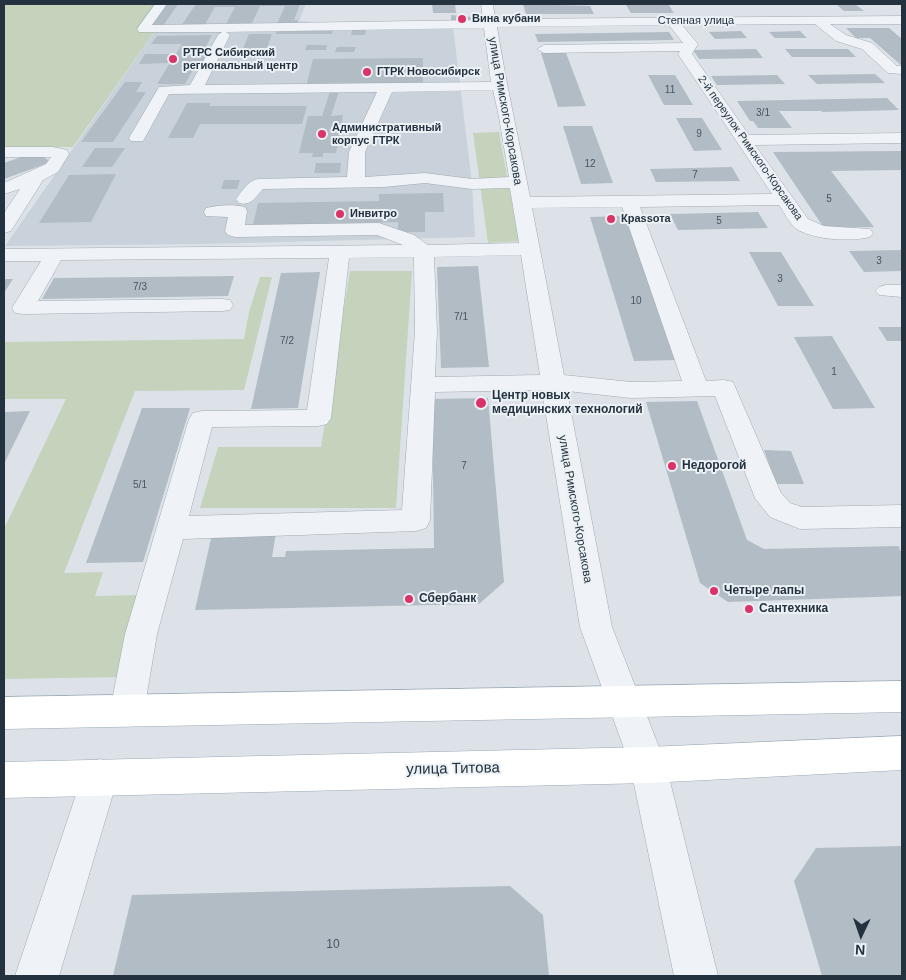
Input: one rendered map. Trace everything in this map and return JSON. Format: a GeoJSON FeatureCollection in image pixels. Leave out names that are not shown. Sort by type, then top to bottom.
{"type":"FeatureCollection","features":[{"type":"Feature","properties":{"kind":"main road"},"geometry":{"type":"LineString","coordinates":[[4,714],[902,696]]}},
{"type":"Feature","properties":{"kind":"main road","name":"улица Титова"},"geometry":{"type":"LineString","coordinates":[[4,780],[648,765],[902,753]]}},
{"type":"Feature","properties":{"kind":"street","name":"Степная улица"},"geometry":{"type":"LineString","coordinates":[[161,4],[143,30],[489,17],[673,22],[896,20]]}},
{"type":"Feature","properties":{"kind":"street"},"geometry":{"type":"LineString","coordinates":[[730,10],[739,21]]}},
{"type":"Feature","properties":{"kind":"street","name":"улица Римского-Корсакова"},"geometry":{"type":"LineString","coordinates":[[489,17],[499,86],[507,117],[596,627],[648,765],[696,976]]}},
{"type":"Feature","properties":{"kind":"street"},"geometry":{"type":"LineString","coordinates":[[896,20],[902,30]]}},
{"type":"Feature","properties":{"kind":"street"},"geometry":{"type":"LineString","coordinates":[[818,21],[840,38],[867,46],[893,70],[902,70]]}},
{"type":"Feature","properties":{"kind":"street","name":"2-й переулок Римского-Корсакова"},"geometry":{"type":"LineString","coordinates":[[673,22],[691,44],[687,47],[685,54],[801,223],[810,229],[830,234],[863,233]]}},
{"type":"Feature","properties":{"kind":"street"},"geometry":{"type":"LineString","coordinates":[[195,90],[224,34]]}},
{"type":"Feature","properties":{"kind":"street"},"geometry":{"type":"LineString","coordinates":[[544,49],[687,47]]}},
{"type":"Feature","properties":{"kind":"street"},"geometry":{"type":"LineString","coordinates":[[137,138],[164,90],[499,86]]}},
{"type":"Feature","properties":{"kind":"street"},"geometry":{"type":"LineString","coordinates":[[356,182],[357,152],[386,88]]}},
{"type":"Feature","properties":{"kind":"street"},"geometry":{"type":"LineString","coordinates":[[744,140],[902,138]]}},
{"type":"Feature","properties":{"kind":"street"},"geometry":{"type":"LineString","coordinates":[[4,152],[53,152],[61,154],[52,168],[4,189]]}},
{"type":"Feature","properties":{"kind":"street"},"geometry":{"type":"LineString","coordinates":[[4,227],[37,176]]}},
{"type":"Feature","properties":{"kind":"street"},"geometry":{"type":"LineString","coordinates":[[245,199],[258,184],[356,182],[425,178],[519,193],[629,202],[785,199]]}},
{"type":"Feature","properties":{"kind":"street"},"geometry":{"type":"LineString","coordinates":[[629,202],[697,389]]}},
{"type":"Feature","properties":{"kind":"street"},"geometry":{"type":"LineString","coordinates":[[213,212],[238,211],[235,230],[379,228],[407,239],[424,251]]}},
{"type":"Feature","properties":{"kind":"street"},"geometry":{"type":"LineString","coordinates":[[4,256],[530,250]]}},
{"type":"Feature","properties":{"kind":"street"},"geometry":{"type":"LineString","coordinates":[[171,528],[416,520],[426,331],[424,251]]}},
{"type":"Feature","properties":{"kind":"street"},"geometry":{"type":"LineString","coordinates":[[127,711],[141,634],[202,420],[318,418],[340,252]]}},
{"type":"Feature","properties":{"kind":"street"},"geometry":{"type":"LineString","coordinates":[[54,255],[23,308],[222,305]]}},
{"type":"Feature","properties":{"kind":"street"},"geometry":{"type":"LineString","coordinates":[[424,385],[552,382],[631,390],[724,388],[769,498],[780,510],[800,518],[902,516]]}},
{"type":"Feature","properties":{"kind":"street"},"geometry":{"type":"LineString","coordinates":[[37,976],[100,777]]}},
{"type":"Feature","properties":{"kind":"shaded area"},"geometry":{"type":"Polygon","coordinates":[[[164,4],[306,4],[299,21],[314,22],[312,27],[146,28],[164,4]]]}},
{"type":"Feature","properties":{"kind":"shaded area"},"geometry":{"type":"Polygon","coordinates":[[[453,26],[472,184],[475,237],[204,244],[5,246],[156,30],[453,26]]]}},
{"type":"Feature","properties":{"kind":"green space"},"geometry":{"type":"Polygon","coordinates":[[[4,4],[158,4],[140,30],[155,31],[73,147],[4,148],[4,4]]]}},
{"type":"Feature","properties":{"kind":"green space"},"geometry":{"type":"Polygon","coordinates":[[[499,132],[519,241],[488,243],[473,133],[499,132]]]}},
{"type":"Feature","properties":{"kind":"green space"},"geometry":{"type":"Polygon","coordinates":[[[350,271],[412,271],[396,508],[200,508],[218,447],[321,447],[350,271]]]}},
{"type":"Feature","properties":{"kind":"green space"},"geometry":{"type":"Polygon","coordinates":[[[260,277],[272,277],[244,390],[135,391],[64,573],[103,572],[95,596],[146,595],[122,677],[4,679],[4,529],[66,399],[4,399],[5,342],[244,339],[249,312],[260,277]]]}},
{"type":"Feature","properties":{"kind":"building"},"geometry":{"type":"Polygon","coordinates":[[[165,4],[178,4],[163,26],[150,26],[165,4]]]}},
{"type":"Feature","properties":{"kind":"building"},"geometry":{"type":"Polygon","coordinates":[[[196,4],[300,4],[294,20],[298,20],[297,24],[277,24],[285,6],[260,6],[251,25],[225,26],[235,7],[215,7],[204,26],[181,26],[196,4]]]}},
{"type":"Feature","properties":{"kind":"building"},"geometry":{"type":"Polygon","coordinates":[[[432,4],[455,4],[456,13],[433,13],[432,4]]]}},
{"type":"Feature","properties":{"kind":"building"},"geometry":{"type":"Polygon","coordinates":[[[523,4],[590,6],[594,14],[526,14],[523,4]]]}},
{"type":"Feature","properties":{"kind":"building"},"geometry":{"type":"Polygon","coordinates":[[[668,4],[674,13],[631,13],[626,5],[668,4]]]}},
{"type":"Feature","properties":{"kind":"building"},"geometry":{"type":"Polygon","coordinates":[[[836,4],[855,4],[864,11],[844,11],[836,4]]]}},
{"type":"Feature","properties":{"kind":"building","name":"Вина кубани"},"geometry":{"type":"Polygon","coordinates":[[[451,15],[473,17],[473,21],[451,21],[451,15]]]}},
{"type":"Feature","properties":{"kind":"building"},"geometry":{"type":"Polygon","coordinates":[[[846,28],[889,28],[902,39],[902,66],[870,38],[856,38],[846,28]]]}},
{"type":"Feature","properties":{"kind":"building"},"geometry":{"type":"Polygon","coordinates":[[[333,29],[332,34],[276,34],[277,30],[333,29]]]}},
{"type":"Feature","properties":{"kind":"building"},"geometry":{"type":"Polygon","coordinates":[[[352,30],[366,30],[365,35],[351,35],[352,30]]]}},
{"type":"Feature","properties":{"kind":"building"},"geometry":{"type":"Polygon","coordinates":[[[741,31],[747,38],[715,39],[709,32],[741,31]]]}},
{"type":"Feature","properties":{"kind":"building"},"geometry":{"type":"Polygon","coordinates":[[[800,31],[807,38],[775,38],[769,32],[800,31]]]}},
{"type":"Feature","properties":{"kind":"building"},"geometry":{"type":"Polygon","coordinates":[[[669,32],[674,40],[538,42],[535,34],[669,32]]]}},
{"type":"Feature","properties":{"kind":"building"},"geometry":{"type":"Polygon","coordinates":[[[249,34],[272,34],[266,51],[242,51],[249,34]]]}},
{"type":"Feature","properties":{"kind":"building","name":"РТРС Сибирский региональный центр"},"geometry":{"type":"Polygon","coordinates":[[[212,35],[202,54],[207,54],[202,63],[197,63],[185,84],[157,84],[170,63],[139,64],[145,54],[176,54],[182,44],[151,44],[157,36],[212,35]]]}},
{"type":"Feature","properties":{"kind":"building"},"geometry":{"type":"Polygon","coordinates":[[[307,45],[327,45],[326,50],[305,50],[307,45]]]}},
{"type":"Feature","properties":{"kind":"building"},"geometry":{"type":"Polygon","coordinates":[[[337,47],[356,47],[354,52],[335,52],[337,47]]]}},
{"type":"Feature","properties":{"kind":"building"},"geometry":{"type":"Polygon","coordinates":[[[756,49],[763,58],[699,59],[693,50],[756,49]]]}},
{"type":"Feature","properties":{"kind":"building"},"geometry":{"type":"Polygon","coordinates":[[[785,49],[848,49],[856,57],[792,57],[785,49]]]}},
{"type":"Feature","properties":{"kind":"building"},"geometry":{"type":"Polygon","coordinates":[[[541,53],[566,53],[586,106],[558,107],[541,53]]]}},
{"type":"Feature","properties":{"kind":"building","name":"ГТРК Новосибирск"},"geometry":{"type":"Polygon","coordinates":[[[423,58],[423,84],[341,85],[331,116],[343,115],[336,153],[323,153],[323,157],[312,157],[313,153],[299,153],[308,116],[322,116],[332,85],[306,86],[313,59],[423,58]]]}},
{"type":"Feature","properties":{"kind":"building"},"geometry":{"type":"Polygon","coordinates":[[[875,74],[885,83],[817,84],[808,75],[875,74]]]}},
{"type":"Feature","properties":{"kind":"building"},"geometry":{"type":"Polygon","coordinates":[[[648,75],[675,75],[693,105],[664,105],[648,75]]]}},
{"type":"Feature","properties":{"kind":"building"},"geometry":{"type":"Polygon","coordinates":[[[777,75],[785,84],[717,85],[711,76],[777,75]]]}},
{"type":"Feature","properties":{"kind":"building"},"geometry":{"type":"Polygon","coordinates":[[[125,82],[142,82],[136,92],[146,92],[113,142],[81,142],[125,82]]]}},
{"type":"Feature","properties":{"kind":"building"},"geometry":{"type":"Polygon","coordinates":[[[887,98],[899,110],[779,111],[792,128],[758,128],[753,121],[750,121],[737,101],[887,98]]]}},
{"type":"Feature","properties":{"kind":"building"},"geometry":{"type":"Polygon","coordinates":[[[187,103],[211,103],[209,106],[307,106],[302,124],[200,124],[193,138],[168,138],[187,103]]]}},
{"type":"Feature","properties":{"kind":"building"},"geometry":{"type":"Polygon","coordinates":[[[676,118],[702,118],[722,150],[694,151],[676,118]]]}},
{"type":"Feature","properties":{"kind":"building"},"geometry":{"type":"Polygon","coordinates":[[[563,126],[592,126],[613,183],[581,184],[563,126]]]}},
{"type":"Feature","properties":{"kind":"building"},"geometry":{"type":"Polygon","coordinates":[[[95,148],[125,148],[112,167],[82,167],[95,148]]]}},
{"type":"Feature","properties":{"kind":"building"},"geometry":{"type":"Polygon","coordinates":[[[902,151],[902,170],[831,171],[874,227],[824,228],[773,152],[902,151]]]}},
{"type":"Feature","properties":{"kind":"building"},"geometry":{"type":"Polygon","coordinates":[[[36,152],[51,162],[4,179],[4,163],[36,152]]]}},
{"type":"Feature","properties":{"kind":"building"},"geometry":{"type":"Polygon","coordinates":[[[316,163],[341,163],[340,173],[314,173],[316,163]]]}},
{"type":"Feature","properties":{"kind":"building"},"geometry":{"type":"Polygon","coordinates":[[[732,167],[740,181],[656,182],[650,169],[732,167]]]}},
{"type":"Feature","properties":{"kind":"building"},"geometry":{"type":"Polygon","coordinates":[[[116,174],[91,222],[39,223],[69,175],[116,174]]]}},
{"type":"Feature","properties":{"kind":"building"},"geometry":{"type":"Polygon","coordinates":[[[224,180],[240,180],[237,189],[221,189],[224,180]]]}},
{"type":"Feature","properties":{"kind":"building","name":"Инвитро"},"geometry":{"type":"Polygon","coordinates":[[[443,193],[444,212],[425,212],[425,232],[398,232],[398,222],[253,225],[258,203],[379,201],[379,194],[443,193]]]}},
{"type":"Feature","properties":{"kind":"building"},"geometry":{"type":"Polygon","coordinates":[[[758,212],[768,228],[678,230],[670,214],[758,212]]]}},
{"type":"Feature","properties":{"kind":"building"},"geometry":{"type":"Polygon","coordinates":[[[625,216],[677,360],[634,361],[590,217],[625,216]]]}},
{"type":"Feature","properties":{"kind":"building"},"geometry":{"type":"Polygon","coordinates":[[[902,250],[902,271],[864,272],[849,251],[902,250]]]}},
{"type":"Feature","properties":{"kind":"building"},"geometry":{"type":"Polygon","coordinates":[[[749,252],[781,252],[814,306],[778,306],[749,252]]]}},
{"type":"Feature","properties":{"kind":"building"},"geometry":{"type":"Polygon","coordinates":[[[478,266],[489,367],[441,368],[437,267],[478,266]]]}},
{"type":"Feature","properties":{"kind":"building"},"geometry":{"type":"Polygon","coordinates":[[[320,272],[298,408],[251,409],[281,273],[320,272]]]}},
{"type":"Feature","properties":{"kind":"building"},"geometry":{"type":"Polygon","coordinates":[[[234,276],[228,296],[42,299],[54,278],[234,276]]]}},
{"type":"Feature","properties":{"kind":"building"},"geometry":{"type":"Polygon","coordinates":[[[4,279],[13,279],[4,293],[4,279]]]}},
{"type":"Feature","properties":{"kind":"building"},"geometry":{"type":"Polygon","coordinates":[[[878,327],[902,327],[902,341],[887,341],[878,327]]]}},
{"type":"Feature","properties":{"kind":"building"},"geometry":{"type":"Polygon","coordinates":[[[832,336],[875,408],[833,409],[794,337],[832,336]]]}},
{"type":"Feature","properties":{"kind":"building"},"geometry":{"type":"Polygon","coordinates":[[[488,398],[504,582],[479,604],[195,610],[212,534],[276,533],[272,557],[285,557],[286,551],[434,548],[432,399],[488,398]]]}},
{"type":"Feature","properties":{"kind":"building"},"geometry":{"type":"Polygon","coordinates":[[[697,401],[747,540],[764,549],[899,546],[900,551],[902,551],[902,596],[728,602],[700,583],[646,402],[697,401]]]}},
{"type":"Feature","properties":{"kind":"building"},"geometry":{"type":"Polygon","coordinates":[[[142,408],[190,408],[143,562],[86,563],[142,408]]]}},
{"type":"Feature","properties":{"kind":"building"},"geometry":{"type":"Polygon","coordinates":[[[30,411],[4,464],[4,412],[30,411]]]}},
{"type":"Feature","properties":{"kind":"building"},"geometry":{"type":"Polygon","coordinates":[[[764,450],[791,451],[804,484],[776,484],[764,450]]]}},
{"type":"Feature","properties":{"kind":"building"},"geometry":{"type":"Polygon","coordinates":[[[902,846],[902,976],[822,976],[794,881],[816,848],[902,846]]]}},
{"type":"Feature","properties":{"kind":"building"},"geometry":{"type":"Polygon","coordinates":[[[510,886],[543,915],[549,976],[113,976],[132,895],[510,886]]]}},
{"type":"Feature","properties":{"kind":"place","name":"Вина кубани"},"geometry":{"type":"Point","coordinates":[462,19]}},
{"type":"Feature","properties":{"kind":"place","name":"РТРС Сибирский региональный центр"},"geometry":{"type":"Point","coordinates":[173,59]}},
{"type":"Feature","properties":{"kind":"place","name":"ГТРК Новосибирск"},"geometry":{"type":"Point","coordinates":[367,72]}},
{"type":"Feature","properties":{"kind":"place","name":"Административный корпус ГТРК"},"geometry":{"type":"Point","coordinates":[322,134]}},
{"type":"Feature","properties":{"kind":"place","name":"Инвитро"},"geometry":{"type":"Point","coordinates":[340,214]}},
{"type":"Feature","properties":{"kind":"place","name":"Краssота"},"geometry":{"type":"Point","coordinates":[611,219]}},
{"type":"Feature","properties":{"kind":"place","name":"Центр новых медицинских технологий"},"geometry":{"type":"Point","coordinates":[481,403]}},
{"type":"Feature","properties":{"kind":"place","name":"Недорогой"},"geometry":{"type":"Point","coordinates":[672,466]}},
{"type":"Feature","properties":{"kind":"place","name":"Четыре лапы"},"geometry":{"type":"Point","coordinates":[714,591]}},
{"type":"Feature","properties":{"kind":"place","name":"Сбербанк"},"geometry":{"type":"Point","coordinates":[409,599]}},
{"type":"Feature","properties":{"kind":"place","name":"Сантехника"},"geometry":{"type":"Point","coordinates":[749,609]}}]}
